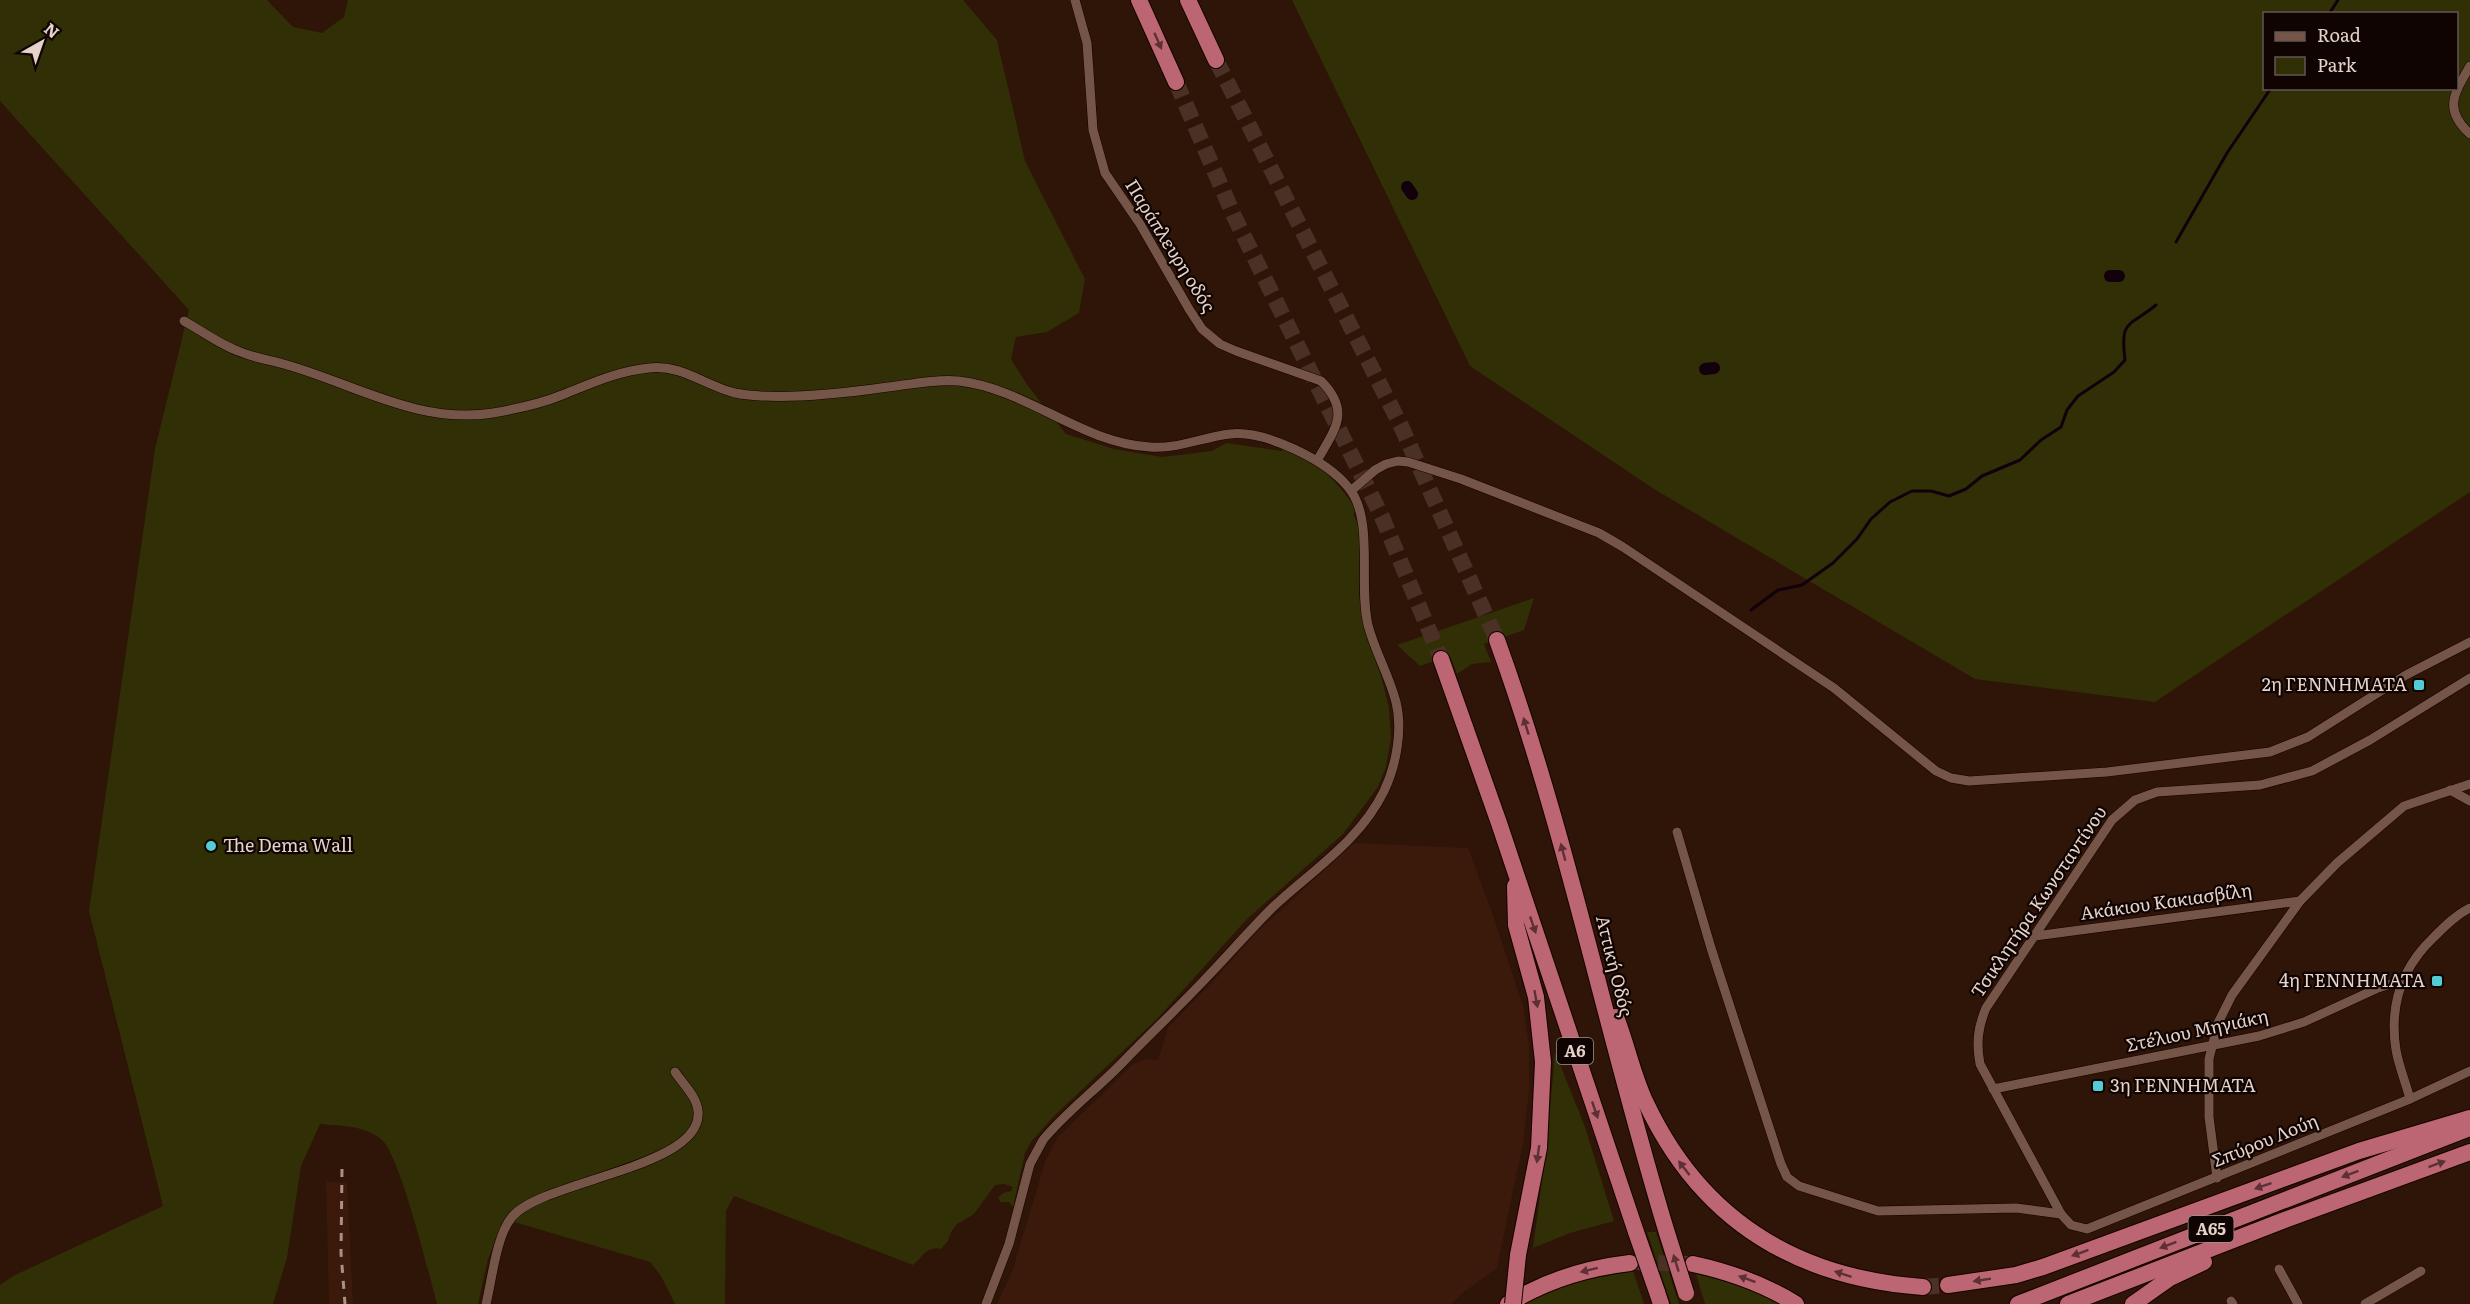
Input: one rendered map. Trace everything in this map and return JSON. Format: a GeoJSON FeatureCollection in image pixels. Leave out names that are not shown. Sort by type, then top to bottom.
{"type":"FeatureCollection","features":[{"type":"Feature","properties":{"kind":"highway"},"geometry":{"type":"LineString","coordinates":[[1140,0],[1176,82]]}},
{"type":"Feature","properties":{"kind":"highway"},"geometry":{"type":"LineString","coordinates":[[1188,0],[1216,60]]}},
{"type":"Feature","properties":{"kind":"highway","name":"Αττική Οδός"},"geometry":{"type":"LineString","coordinates":[[1497,640],[1544,782],[1620,1067],[1687,1298]]}},
{"type":"Feature","properties":{"kind":"highway","name":"Α6"},"geometry":{"type":"LineString","coordinates":[[1441,659],[1515,870],[1659,1298]]}},
{"type":"Feature","properties":{"kind":"highway"},"geometry":{"type":"LineString","coordinates":[[1513,1304],[1518,1255],[1539,1148],[1543,1071],[1536,997],[1516,924],[1515,870]]}},
{"type":"Feature","properties":{"kind":"highway"},"geometry":{"type":"LineString","coordinates":[[1584,928],[1644,1100],[1674,1155],[1696,1184],[1737,1222],[1787,1252],[1850,1276],[1880,1283],[1923,1287]]}},
{"type":"Feature","properties":{"kind":"highway"},"geometry":{"type":"LineString","coordinates":[[1948,1285],[2016,1275],[2043,1268],[2349,1155],[2470,1118]]}},
{"type":"Feature","properties":{"kind":"highway","name":"Α65"},"geometry":{"type":"LineString","coordinates":[[2018,1304],[2470,1127]]}},
{"type":"Feature","properties":{"kind":"highway","name":"Α65"},"geometry":{"type":"LineString","coordinates":[[2068,1304],[2282,1221],[2470,1152]]}},
{"type":"Feature","properties":{"kind":"highway"},"geometry":{"type":"LineString","coordinates":[[2133,1304],[2170,1278],[2251,1242],[2282,1221]]}},
{"type":"Feature","properties":{"kind":"highway"},"geometry":{"type":"LineString","coordinates":[[1508,1304],[1523,1295],[1576,1273],[1630,1263]]}},
{"type":"Feature","properties":{"kind":"highway"},"geometry":{"type":"LineString","coordinates":[[1693,1264],[1753,1281],[1796,1304]]}},
{"type":"Feature","properties":{"kind":"street","name":"Παράπλευρη οδός"},"geometry":{"type":"LineString","coordinates":[[1075,0],[1087,43],[1093,130],[1105,172],[1140,224],[1172,282],[1202,329],[1220,344],[1321,381],[1330,391],[1336,400],[1339,417],[1317,461]]}},
{"type":"Feature","properties":{"kind":"street"},"geometry":{"type":"LineString","coordinates":[[2458,87],[2470,66]]}},
{"type":"Feature","properties":{"kind":"street"},"geometry":{"type":"LineString","coordinates":[[2456,90],[2453,96],[2453,109],[2459,124],[2470,134]]}},
{"type":"Feature","properties":{"kind":"street"},"geometry":{"type":"LineString","coordinates":[[184,321],[232,349],[248,355],[286,365],[375,397],[427,411],[459,415],[489,414],[543,402],[608,376],[649,368],[671,368],[732,392],[756,395],[850,392],[953,380],[1004,392],[1071,424],[1117,441],[1149,447],[1183,446],[1238,434],[1280,444],[1302,452],[1317,461],[1352,490],[1362,514],[1363,594],[1366,615],[1372,642],[1398,710],[1393,766],[1384,791],[1360,826],[1338,849],[1260,920],[1209,975],[1043,1140],[1030,1164],[1009,1244],[986,1304]]}},
{"type":"Feature","properties":{"kind":"street"},"geometry":{"type":"LineString","coordinates":[[1352,490],[1375,470],[1386,464],[1398,461],[1408,462],[1472,483],[1599,533],[1815,675],[1936,771],[1951,778],[1969,781],[2107,772],[2270,752],[2308,737],[2406,675],[2470,642]]}},
{"type":"Feature","properties":{"kind":"street","name":"Τσικλητήρα Κωνσταντίνου"},"geometry":{"type":"LineString","coordinates":[[2071,1225],[2061,1214],[1980,1064],[1977,1041],[1981,1020],[1992,999],[2103,832],[2120,811],[2135,800],[2157,792],[2260,785],[2312,771],[2370,740],[2470,678]]}},
{"type":"Feature","properties":{"kind":"street"},"geometry":{"type":"LineString","coordinates":[[2217,1178],[2209,1117],[2207,1077],[2211,1046],[2218,1023],[2232,994],[2300,901],[2328,871],[2404,806],[2470,784]]}},
{"type":"Feature","properties":{"kind":"street"},"geometry":{"type":"LineString","coordinates":[[2450,789],[2470,801]]}},
{"type":"Feature","properties":{"kind":"street"},"geometry":{"type":"LineString","coordinates":[[1677,832],[1711,948],[1780,1164],[1792,1182],[1864,1209],[1878,1211],[2016,1208],[2061,1214]]}},
{"type":"Feature","properties":{"kind":"street","name":"Ακάκιου Κακιασβίλη"},"geometry":{"type":"LineString","coordinates":[[2035,936],[2300,901]]}},
{"type":"Feature","properties":{"kind":"street"},"geometry":{"type":"LineString","coordinates":[[2410,1099],[2396,1050],[2395,1020],[2401,981],[2409,965],[2431,940],[2454,918],[2470,908]]}},
{"type":"Feature","properties":{"kind":"street","name":"Στέλιου Μηγιάκη"},"geometry":{"type":"LineString","coordinates":[[1993,1089],[2259,1036],[2304,1022],[2378,988],[2401,981]]}},
{"type":"Feature","properties":{"kind":"street","name":"Σπύρου Λούη"},"geometry":{"type":"LineString","coordinates":[[2071,1225],[2087,1229],[2096,1227],[2410,1099],[2470,1071]]}},
{"type":"Feature","properties":{"kind":"street"},"geometry":{"type":"LineString","coordinates":[[486,1304],[505,1228],[520,1209],[665,1152],[677,1146],[693,1132],[698,1124],[699,1112],[696,1101],[675,1072]]}},
{"type":"Feature","properties":{"kind":"street"},"geometry":{"type":"LineString","coordinates":[[2279,1269],[2298,1304]]}},
{"type":"Feature","properties":{"kind":"street"},"geometry":{"type":"LineString","coordinates":[[2365,1304],[2421,1271]]}},
{"type":"Feature","properties":{"kind":"shaded area"},"geometry":{"type":"Polygon","coordinates":[[[1354,843],[1468,848],[1493,915],[1523,1006],[1529,1045],[1529,1092],[1523,1143],[1497,1268],[1451,1304],[997,1304],[1013,1269],[1046,1159],[1058,1137],[1133,1064],[1146,1059],[1158,1060],[1168,1028],[1256,933],[1354,843]]]}},
{"type":"Feature","properties":{"kind":"shaded area"},"geometry":{"type":"Polygon","coordinates":[[[326,1181],[347,1183],[353,1304],[329,1304],[326,1181]]]}},
{"type":"Feature","properties":{"kind":"green space"},"geometry":{"type":"Polygon","coordinates":[[[0,0],[267,0],[293,27],[322,33],[344,17],[348,0],[963,0],[997,40],[1025,161],[1085,279],[1079,313],[1047,332],[1016,337],[1011,359],[1028,386],[1066,434],[1114,449],[1162,457],[1212,451],[1226,443],[1282,451],[1283,449],[1295,452],[1316,464],[1343,491],[1358,511],[1353,513],[1359,527],[1359,595],[1365,632],[1381,676],[1389,708],[1391,738],[1386,767],[1378,787],[1343,834],[1247,919],[1156,1020],[1054,1116],[1031,1142],[1025,1153],[1013,1207],[1009,1202],[1001,1202],[998,1198],[1003,1193],[1011,1191],[1013,1187],[1004,1184],[995,1185],[974,1214],[957,1224],[941,1249],[928,1251],[913,1265],[734,1196],[726,1211],[725,1304],[675,1304],[661,1276],[650,1262],[504,1219],[488,1259],[478,1304],[437,1304],[405,1190],[389,1149],[381,1139],[367,1131],[320,1124],[301,1166],[287,1258],[273,1304],[0,1304],[0,1285],[13,1276],[163,1206],[89,911],[155,449],[189,310],[0,101],[0,0]]]}},
{"type":"Feature","properties":{"kind":"green space"},"geometry":{"type":"Polygon","coordinates":[[[1292,0],[2470,0],[2470,492],[2155,702],[1975,679],[1654,489],[1470,366],[1292,0]]]}},
{"type":"Feature","properties":{"kind":"green space"},"geometry":{"type":"Polygon","coordinates":[[[1534,598],[1524,630],[1484,644],[1491,662],[1472,664],[1457,674],[1450,656],[1420,666],[1397,645],[1534,598]]]}},
{"type":"Feature","properties":{"kind":"green space"},"geometry":{"type":"Polygon","coordinates":[[[1555,1052],[1585,1127],[1614,1221],[1570,1233],[1533,1248],[1547,1143],[1555,1052]]]}},
{"type":"Feature","properties":{"kind":"green space"},"geometry":{"type":"Polygon","coordinates":[[[1647,1232],[1656,1232],[1679,1304],[1671,1304],[1647,1232]]]}},
{"type":"Feature","properties":{"kind":"green space"},"geometry":{"type":"Polygon","coordinates":[[[1633,1271],[1644,1304],[1523,1304],[1575,1282],[1633,1271]]]}},
{"type":"Feature","properties":{"kind":"green space"},"geometry":{"type":"Polygon","coordinates":[[[1696,1274],[1739,1286],[1780,1304],[1705,1304],[1696,1274]]]}},
{"type":"Feature","properties":{"kind":"waterway"},"geometry":{"type":"LineString","coordinates":[[2330,12],[2338,0]]}},
{"type":"Feature","properties":{"kind":"waterway"},"geometry":{"type":"LineString","coordinates":[[2176,242],[2227,153],[2270,90]]}},
{"type":"Feature","properties":{"kind":"waterway"},"geometry":{"type":"LineString","coordinates":[[1407,187],[1412,194]]}},
{"type":"Feature","properties":{"kind":"waterway"},"geometry":{"type":"LineString","coordinates":[[2110,276],[2119,276]]}},
{"type":"Feature","properties":{"kind":"waterway"},"geometry":{"type":"LineString","coordinates":[[1751,610],[1778,590],[1802,585],[1833,563],[1857,539],[1871,519],[1890,502],[1912,491],[1931,491],[1949,496],[1966,489],[1982,476],[2020,460],[2041,440],[2061,427],[2067,410],[2078,396],[2114,372],[2125,360],[2125,331],[2128,326],[2156,305]]}},
{"type":"Feature","properties":{"kind":"waterway"},"geometry":{"type":"LineString","coordinates":[[1705,369],[1714,368]]}},
{"type":"Feature","properties":{"kind":"tunnel"},"geometry":{"type":"LineString","coordinates":[[1216,60],[1401,426],[1497,640]]}},
{"type":"Feature","properties":{"kind":"tunnel"},"geometry":{"type":"LineString","coordinates":[[1176,82],[1234,216],[1382,517],[1441,659]]}},
{"type":"Feature","properties":{"kind":"tunnel"},"geometry":{"type":"LineString","coordinates":[[1634,1262],[1689,1264]]}},
{"type":"Feature","properties":{"kind":"tunnel"},"geometry":{"type":"LineString","coordinates":[[1923,1287],[1948,1285]]}},
{"type":"Feature","properties":{"kind":"railway"},"geometry":{"type":"LineString","coordinates":[[342,1169],[341,1253],[345,1304]]}},
{"type":"Feature","properties":{"kind":"place","name":"2η ΓΕΝΝΗΜΑΤΑ"},"geometry":{"type":"Point","coordinates":[2419,685]}},
{"type":"Feature","properties":{"kind":"place","name":"The Dema Wall"},"geometry":{"type":"Point","coordinates":[211,846]}},
{"type":"Feature","properties":{"kind":"place","name":"4η ΓΕΝΝΗΜΑΤΑ"},"geometry":{"type":"Point","coordinates":[2437,981]}},
{"type":"Feature","properties":{"kind":"place","name":"3η ΓΕΝΝΗΜΑΤΑ"},"geometry":{"type":"Point","coordinates":[2098,1086]}}]}
